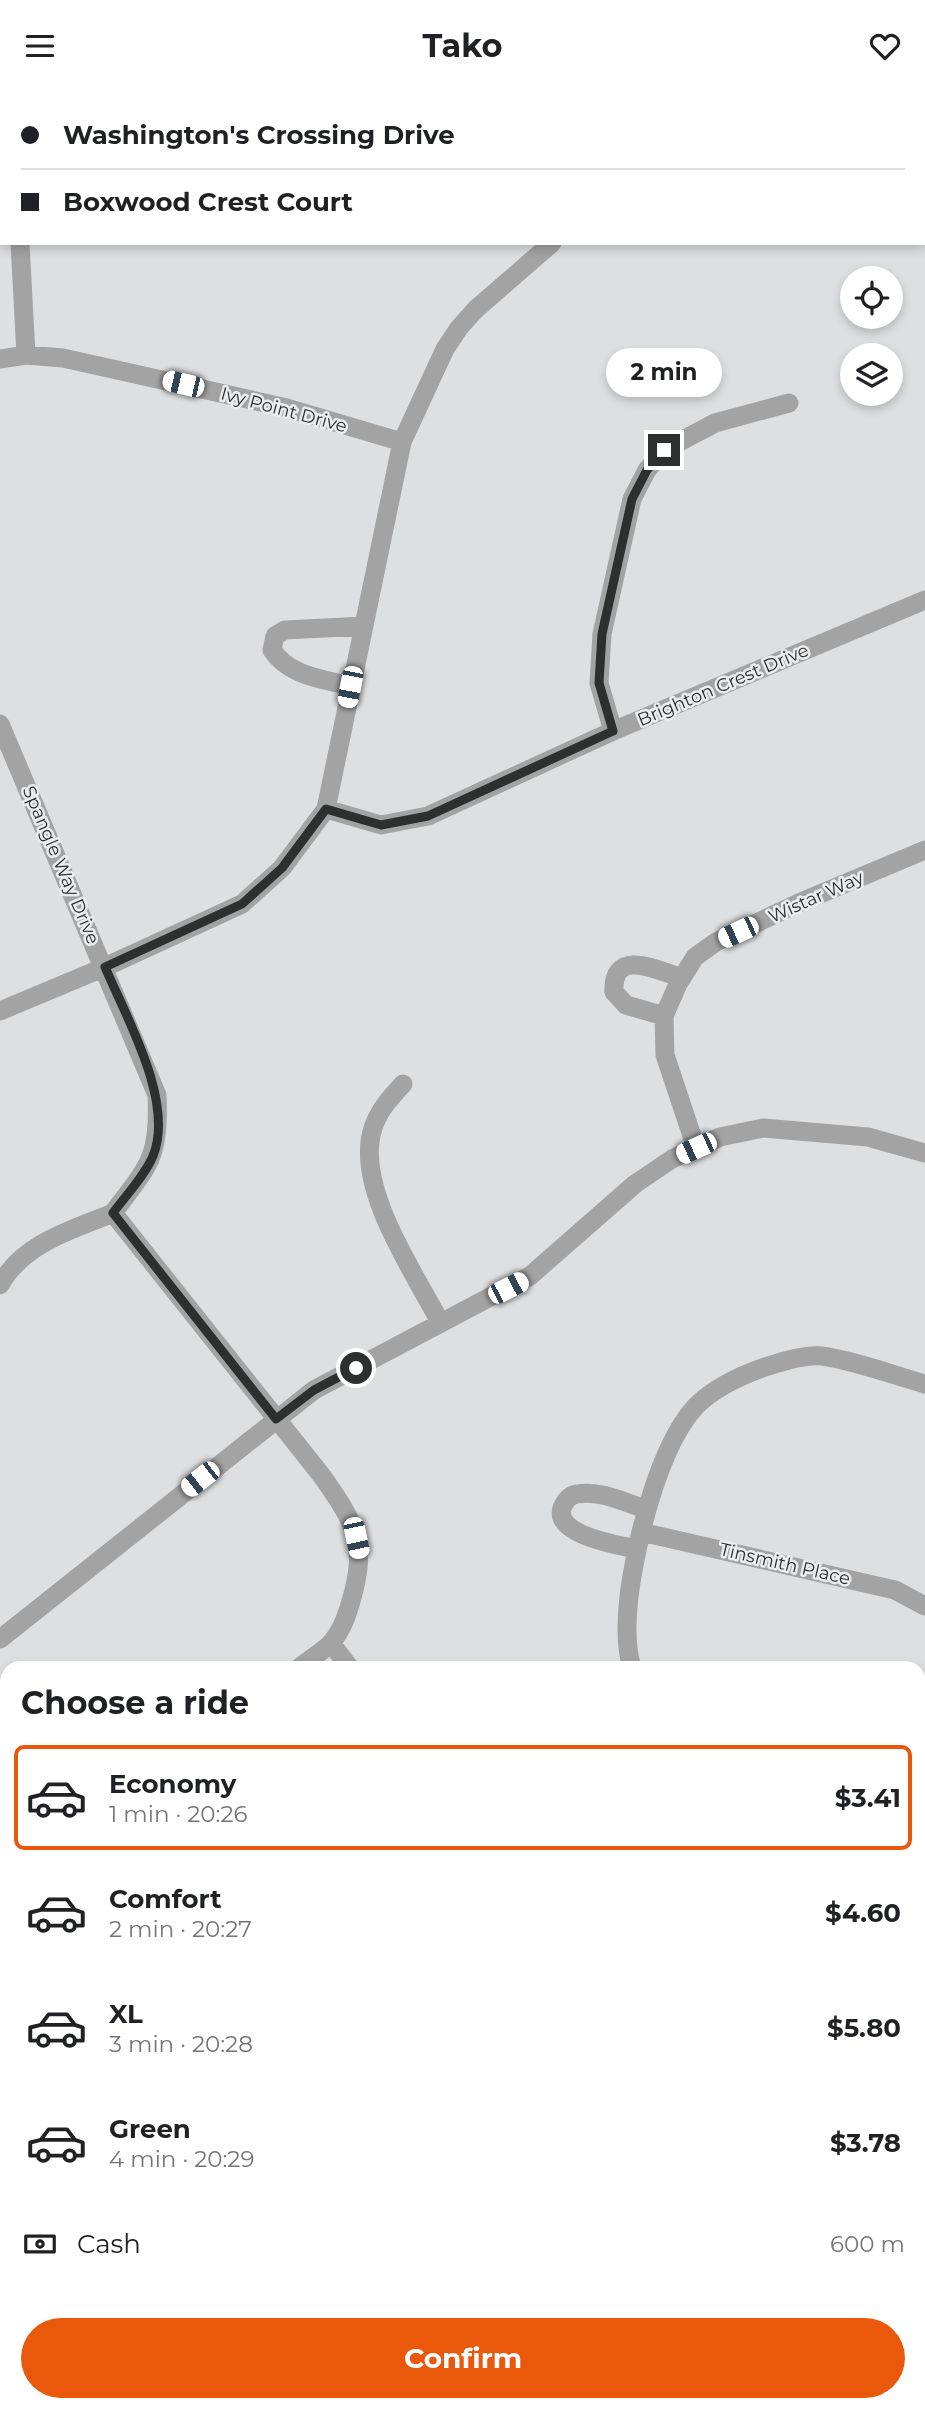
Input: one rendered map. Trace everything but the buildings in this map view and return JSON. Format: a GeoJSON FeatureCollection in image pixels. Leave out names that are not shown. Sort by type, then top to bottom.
{"type":"FeatureCollection","features":[{"type":"Feature","properties":{"kind":"street"},"geometry":{"type":"LineString","coordinates":[[20,245],[26,355]]}},
{"type":"Feature","properties":{"kind":"street"},"geometry":{"type":"LineString","coordinates":[[0,1011],[105,967],[242,904],[282,868],[326,809],[402,442],[444,349],[459,328],[476,309],[550,245]]}},
{"type":"Feature","properties":{"kind":"street","name":"Ivy Point Drive"},"geometry":{"type":"LineString","coordinates":[[0,359],[26,355],[63,358],[287,408],[402,442]]}},
{"type":"Feature","properties":{"kind":"street"},"geometry":{"type":"LineString","coordinates":[[613,731],[599,683],[602,634],[632,499],[647,470],[664,450],[715,423],[789,403]]}},
{"type":"Feature","properties":{"kind":"street","name":"Brighton Crest Drive"},"geometry":{"type":"LineString","coordinates":[[326,809],[381,825],[428,816],[613,731],[925,600]]}},
{"type":"Feature","properties":{"kind":"street"},"geometry":{"type":"LineString","coordinates":[[350,687],[293,671],[279,661],[272,650],[275,636],[285,629],[364,625]]}},
{"type":"Feature","properties":{"kind":"street","name":"Spangle Way Drive"},"geometry":{"type":"LineString","coordinates":[[0,724],[157,1095],[159,1130],[153,1154],[144,1172],[113,1213]]}},
{"type":"Feature","properties":{"kind":"street","name":"Wistar Way"},"geometry":{"type":"LineString","coordinates":[[696,1148],[665,1055],[664,1016],[695,957],[716,941],[925,850]]}},
{"type":"Feature","properties":{"kind":"street"},"geometry":{"type":"LineString","coordinates":[[664,1016],[626,1006],[614,992],[613,980],[622,968],[635,963],[682,978]]}},
{"type":"Feature","properties":{"kind":"street"},"geometry":{"type":"LineString","coordinates":[[402,1084],[383,1106],[372,1130],[370,1158],[373,1186],[440,1322]]}},
{"type":"Feature","properties":{"kind":"street"},"geometry":{"type":"LineString","coordinates":[[0,1639],[314,1390],[530,1276],[635,1184],[672,1159],[720,1137],[763,1128],[868,1137],[925,1153]]}},
{"type":"Feature","properties":{"kind":"street"},"geometry":{"type":"LineString","coordinates":[[0,1285],[8,1271],[49,1239],[113,1213],[338,1499],[350,1519],[360,1559],[358,1579],[346,1618],[331,1643],[308,1661]]}},
{"type":"Feature","properties":{"kind":"street"},"geometry":{"type":"LineString","coordinates":[[630,1661],[626,1648],[638,1540],[645,1509],[668,1451],[696,1406],[739,1377],[780,1362],[820,1355],[925,1384]]}},
{"type":"Feature","properties":{"kind":"street","name":"Tinsmith Place"},"geometry":{"type":"LineString","coordinates":[[645,1509],[596,1494],[575,1494],[568,1497],[562,1510],[563,1521],[574,1531],[603,1542],[638,1540],[882,1587],[925,1606]]}},
{"type":"Feature","properties":{"kind":"street"},"geometry":{"type":"LineString","coordinates":[[331,1643],[345,1661]]}},
{"type":"Feature","properties":{"kind":"route"},"geometry":{"type":"LineString","coordinates":[[356,1368],[314,1390],[276,1419],[113,1213],[144,1172],[153,1154],[159,1130],[157,1095],[105,967],[242,904],[282,868],[326,809],[381,825],[428,816],[613,731],[599,683],[602,634],[632,499],[647,470],[664,450]]}}]}
